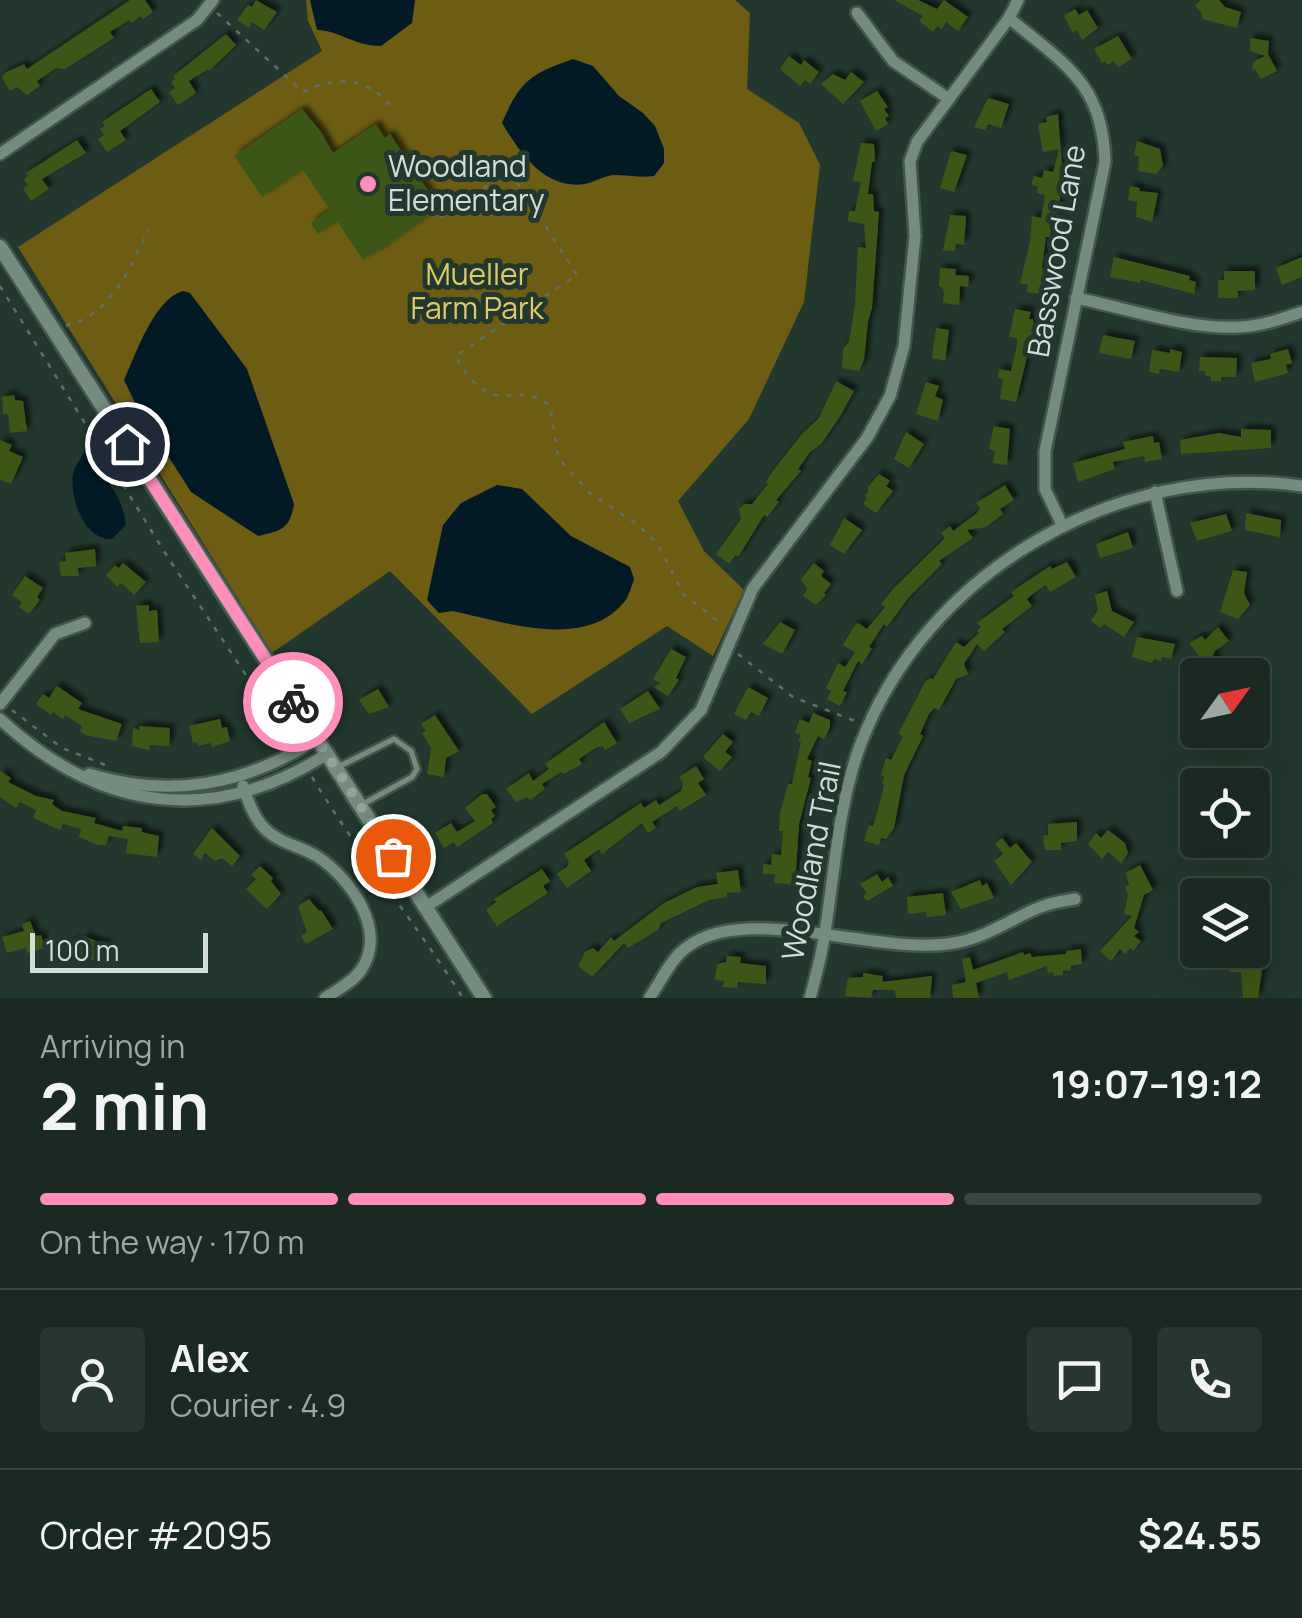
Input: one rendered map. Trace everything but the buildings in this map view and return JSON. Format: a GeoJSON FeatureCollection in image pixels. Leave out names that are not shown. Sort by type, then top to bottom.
{"type":"FeatureCollection","features":[{"type":"Feature","properties":{"kind":"street"},"geometry":{"type":"LineString","coordinates":[[426,907],[661,752],[701,710],[753,588],[867,438],[890,396],[904,346],[915,236],[910,161],[917,142],[1010,18],[1018,0]]}},
{"type":"Feature","properties":{"kind":"street"},"geometry":{"type":"LineString","coordinates":[[0,154],[197,20],[211,2]]}},
{"type":"Feature","properties":{"kind":"street"},"geometry":{"type":"LineString","coordinates":[[858,13],[893,60],[948,100]]}},
{"type":"Feature","properties":{"kind":"street","name":"Basswood Lane"},"geometry":{"type":"LineString","coordinates":[[1010,18],[1080,77],[1104,137],[1105,162],[1045,451],[1046,489],[1062,525]]}},
{"type":"Feature","properties":{"kind":"street"},"geometry":{"type":"LineString","coordinates":[[0,247],[484,998]]}},
{"type":"Feature","properties":{"kind":"street"},"geometry":{"type":"LineString","coordinates":[[1076,298],[1204,324],[1241,327],[1302,312]]}},
{"type":"Feature","properties":{"kind":"street","name":"Woodland Trail"},"geometry":{"type":"LineString","coordinates":[[810,998],[825,937],[844,797],[870,727],[886,690],[918,642],[962,594],[1006,558],[1062,525],[1155,492],[1218,483],[1302,486]]}},
{"type":"Feature","properties":{"kind":"street"},"geometry":{"type":"LineString","coordinates":[[1155,492],[1177,591]]}},
{"type":"Feature","properties":{"kind":"street"},"geometry":{"type":"LineString","coordinates":[[1,703],[56,634],[86,623]]}},
{"type":"Feature","properties":{"kind":"street"},"geometry":{"type":"LineString","coordinates":[[0,718],[66,770],[124,793],[187,800],[245,792],[327,754]]}},
{"type":"Feature","properties":{"kind":"street"},"geometry":{"type":"LineString","coordinates":[[20,736],[70,767],[131,784],[186,787],[240,777],[317,739]]}},
{"type":"Feature","properties":{"kind":"street"},"geometry":{"type":"LineString","coordinates":[[240,777],[264,828],[275,837],[307,850],[337,872],[368,919],[371,939],[367,960],[356,977],[324,998]]}},
{"type":"Feature","properties":{"kind":"street"},"geometry":{"type":"LineString","coordinates":[[650,997],[680,953],[716,931],[754,926],[896,946],[953,944],[989,934],[1039,907],[1074,898]]}},
{"type":"Feature","properties":{"kind":"lane"},"geometry":{"type":"LineString","coordinates":[[336,768],[394,739],[411,751],[417,769],[412,777],[360,806]]}},
{"type":"Feature","properties":{"kind":"path"},"geometry":{"type":"LineString","coordinates":[[211,2],[303,92],[326,82],[350,81],[374,90],[390,105]]}},
{"type":"Feature","properties":{"kind":"path"},"geometry":{"type":"LineString","coordinates":[[440,217],[497,180],[507,176],[519,185],[577,275],[455,356],[466,375],[488,395],[534,398],[550,406],[558,456],[566,467],[590,493],[637,524],[657,543],[684,595],[724,626]]}},
{"type":"Feature","properties":{"kind":"path"},"geometry":{"type":"LineString","coordinates":[[37,345],[72,322],[82,322],[106,304],[118,290],[148,230]]}},
{"type":"Feature","properties":{"kind":"path"},"geometry":{"type":"LineString","coordinates":[[0,286],[167,556],[296,752]]}},
{"type":"Feature","properties":{"kind":"path"},"geometry":{"type":"LineString","coordinates":[[728,641],[735,651],[793,696],[870,727]]}},
{"type":"Feature","properties":{"kind":"path"},"geometry":{"type":"LineString","coordinates":[[1,703],[62,748],[111,767]]}},
{"type":"Feature","properties":{"kind":"path"},"geometry":{"type":"LineString","coordinates":[[284,743],[288,739]]}},
{"type":"Feature","properties":{"kind":"path"},"geometry":{"type":"LineString","coordinates":[[306,767],[351,841],[463,998]]}},
{"type":"Feature","properties":{"kind":"green space","name":"Mueller Farm Park"},"geometry":{"type":"Polygon","coordinates":[[[306,0],[735,0],[750,13],[747,89],[799,123],[820,165],[804,302],[749,419],[678,501],[704,551],[744,590],[713,656],[667,626],[532,714],[390,571],[272,653],[18,247],[322,51],[308,21],[306,0]]]}},
{"type":"Feature","properties":{"kind":"water"},"geometry":{"type":"Polygon","coordinates":[[[310,0],[415,0],[412,23],[381,46],[317,30],[310,0]]]}},
{"type":"Feature","properties":{"kind":"water"},"geometry":{"type":"Polygon","coordinates":[[[573,59],[593,66],[619,96],[655,126],[664,149],[664,163],[654,176],[611,175],[585,184],[571,184],[546,175],[517,146],[502,123],[515,97],[536,75],[573,59]]]}},
{"type":"Feature","properties":{"kind":"water"},"geometry":{"type":"Polygon","coordinates":[[[183,291],[190,293],[247,369],[294,504],[287,524],[278,530],[258,536],[191,492],[124,380],[155,316],[183,291]]]}},
{"type":"Feature","properties":{"kind":"water"},"geometry":{"type":"Polygon","coordinates":[[[85,451],[116,493],[124,513],[126,525],[112,539],[94,533],[76,506],[73,474],[85,451]]]}},
{"type":"Feature","properties":{"kind":"water"},"geometry":{"type":"Polygon","coordinates":[[[497,485],[522,489],[571,536],[630,567],[634,579],[625,601],[609,616],[567,629],[520,626],[453,611],[439,613],[427,600],[443,525],[461,503],[497,485]]]}},
{"type":"Feature","properties":{"kind":"way so far"},"geometry":{"type":"LineString","coordinates":[[293,702],[393,856]]}},
{"type":"Feature","properties":{"kind":"place","name":"Woodland Elementary"},"geometry":{"type":"Point","coordinates":[368,184]}},
{"type":"Feature","properties":{"kind":"route"},"geometry":{"type":"LineString","coordinates":[[127,444],[293,702]]}}]}
